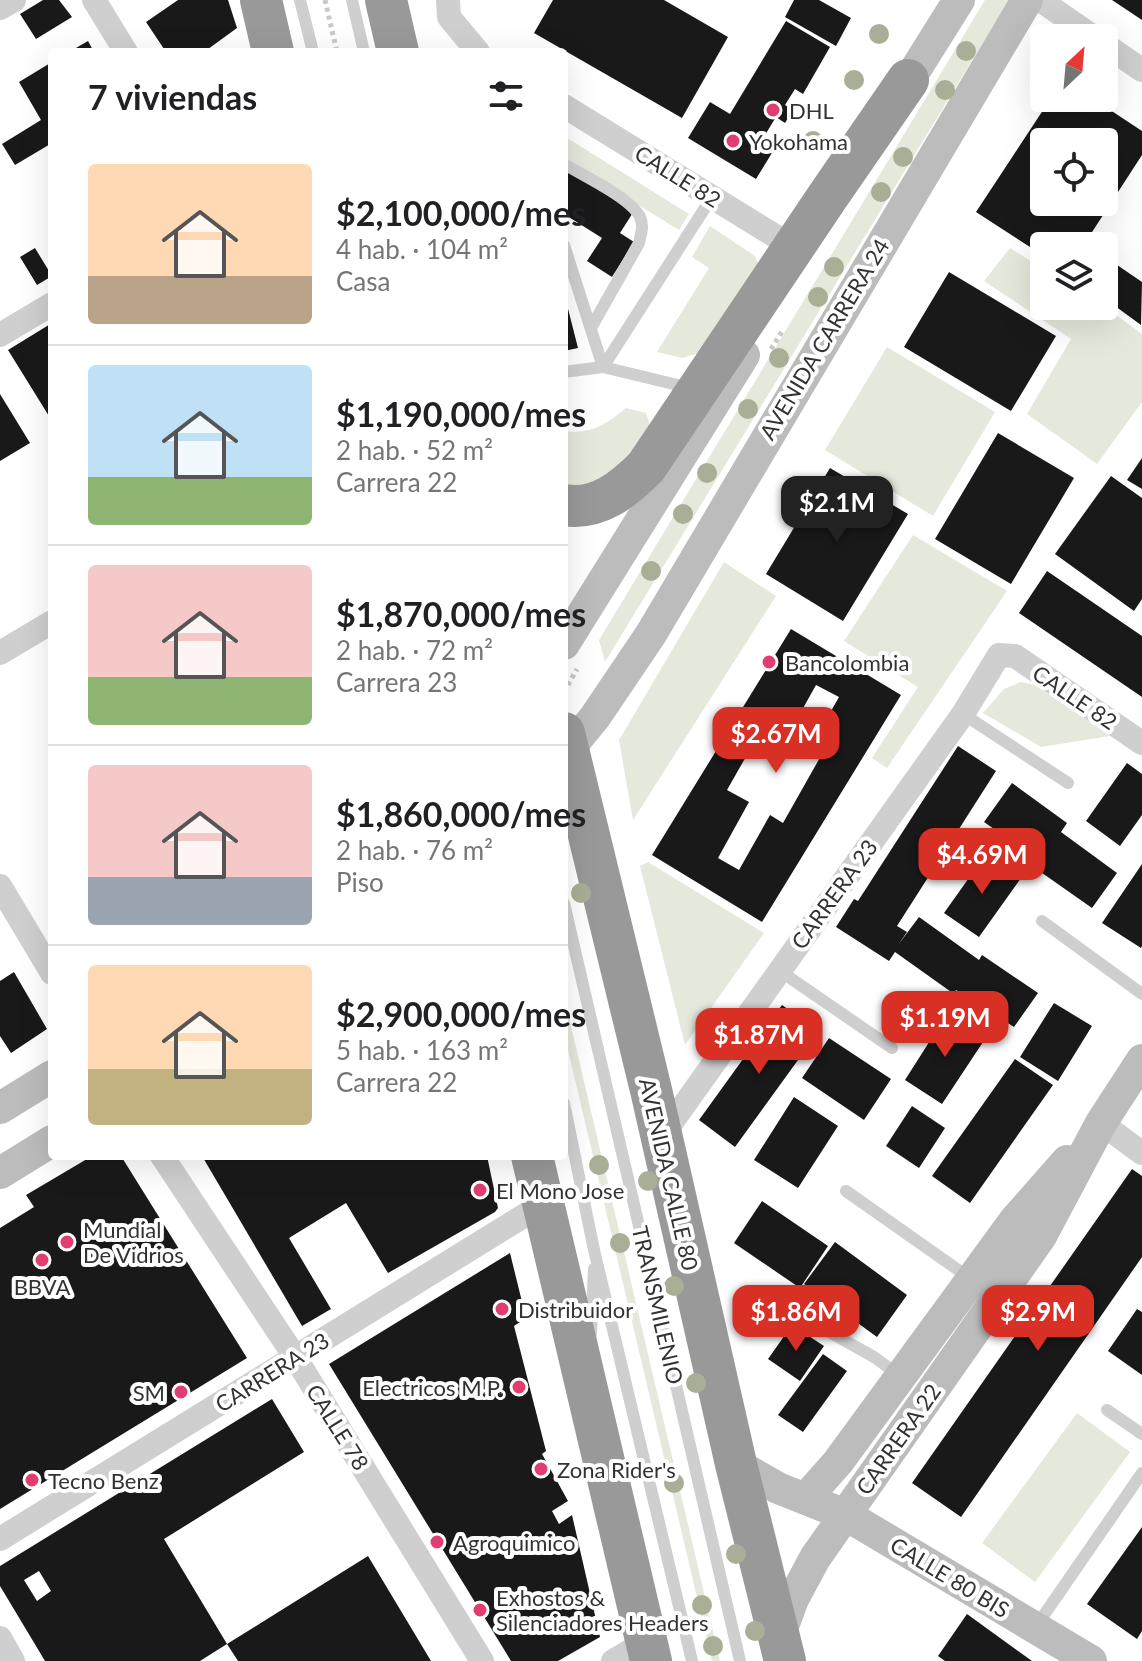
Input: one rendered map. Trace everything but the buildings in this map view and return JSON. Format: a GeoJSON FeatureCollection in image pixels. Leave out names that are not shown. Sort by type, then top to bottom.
{"type":"FeatureCollection","features":[{"type":"Feature","properties":{"kind":"highway"},"geometry":{"type":"LineString","coordinates":[[261,0],[272,48]]}},
{"type":"Feature","properties":{"kind":"highway"},"geometry":{"type":"LineString","coordinates":[[386,0],[397,48]]}},
{"type":"Feature","properties":{"kind":"highway"},"geometry":{"type":"LineString","coordinates":[[568,505],[588,505],[606,500],[628,485],[646,467],[908,80]]}},
{"type":"Feature","properties":{"kind":"highway","name":"AVENIDA CALLE 80"},"geometry":{"type":"LineString","coordinates":[[568,758],[662,1136],[736,1464],[782,1649]]}},
{"type":"Feature","properties":{"kind":"highway"},"geometry":{"type":"LineString","coordinates":[[533,1160],[589,1403],[637,1654]]}},
{"type":"Feature","properties":{"kind":"main road"},"geometry":{"type":"LineString","coordinates":[[573,653],[738,365],[959,0]]}},
{"type":"Feature","properties":{"kind":"main road","name":"AVENIDA CARRERA 24"},"geometry":{"type":"LineString","coordinates":[[568,743],[595,717],[651,634],[1027,0]]}},
{"type":"Feature","properties":{"kind":"main road","name":"CARRERA 22"},"geometry":{"type":"LineString","coordinates":[[782,1649],[804,1576],[1041,1236],[1101,1123],[1142,1060]]}},
{"type":"Feature","properties":{"kind":"main road"},"geometry":{"type":"LineString","coordinates":[[0,1108],[48,1078]]}},
{"type":"Feature","properties":{"kind":"main road","name":"CARRERA 22"},"geometry":{"type":"LineString","coordinates":[[807,1497],[828,1474],[1015,1220],[1101,1123]]}},
{"type":"Feature","properties":{"kind":"main road"},"geometry":{"type":"LineString","coordinates":[[0,1173],[48,1143]]}},
{"type":"Feature","properties":{"kind":"main road"},"geometry":{"type":"LineString","coordinates":[[736,1464],[778,1488],[807,1497]]}},
{"type":"Feature","properties":{"kind":"main road","name":"CALLE 80 BIS"},"geometry":{"type":"LineString","coordinates":[[807,1497],[846,1515],[1091,1661]]}},
{"type":"Feature","properties":{"kind":"street"},"geometry":{"type":"LineString","coordinates":[[0,8],[14,0]]}},
{"type":"Feature","properties":{"kind":"street"},"geometry":{"type":"LineString","coordinates":[[94,0],[124,48]]}},
{"type":"Feature","properties":{"kind":"street"},"geometry":{"type":"LineString","coordinates":[[1040,0],[1075,24]]}},
{"type":"Feature","properties":{"kind":"street"},"geometry":{"type":"LineString","coordinates":[[448,9],[475,48]]}},
{"type":"Feature","properties":{"kind":"street"},"geometry":{"type":"LineString","coordinates":[[1118,54],[1142,70]]}},
{"type":"Feature","properties":{"kind":"street","name":"CALLE 82"},"geometry":{"type":"LineString","coordinates":[[568,108],[793,247]]}},
{"type":"Feature","properties":{"kind":"street"},"geometry":{"type":"LineString","coordinates":[[0,335],[48,306]]}},
{"type":"Feature","properties":{"kind":"street"},"geometry":{"type":"LineString","coordinates":[[0,653],[48,624]]}},
{"type":"Feature","properties":{"kind":"street","name":"CALLE 82"},"geometry":{"type":"LineString","coordinates":[[1006,654],[1015,656],[1142,743]]}},
{"type":"Feature","properties":{"kind":"street","name":"CARRERA 23"},"geometry":{"type":"LineString","coordinates":[[662,1136],[963,714],[994,662],[999,655],[1006,654]]}},
{"type":"Feature","properties":{"kind":"street"},"geometry":{"type":"LineString","coordinates":[[0,886],[48,966]]}},
{"type":"Feature","properties":{"kind":"street"},"geometry":{"type":"LineString","coordinates":[[1101,1123],[1142,1153]]}},
{"type":"Feature","properties":{"kind":"street","name":"CALLE 78"},"geometry":{"type":"LineString","coordinates":[[165,1160],[295,1357],[482,1661]]}},
{"type":"Feature","properties":{"kind":"street","name":"CARRERA 23"},"geometry":{"type":"LineString","coordinates":[[0,1539],[543,1204]]}},
{"type":"Feature","properties":{"kind":"street"},"geometry":{"type":"LineString","coordinates":[[0,1638],[13,1661]]}},
{"type":"Feature","properties":{"kind":"lane"},"geometry":{"type":"LineString","coordinates":[[300,0],[312,48]]}},
{"type":"Feature","properties":{"kind":"lane"},"geometry":{"type":"LineString","coordinates":[[352,0],[363,48]]}},
{"type":"Feature","properties":{"kind":"lane"},"geometry":{"type":"LineString","coordinates":[[568,166],[630,205],[640,216],[643,229],[639,243],[591,328]]}},
{"type":"Feature","properties":{"kind":"lane"},"geometry":{"type":"LineString","coordinates":[[603,367],[712,197]]}},
{"type":"Feature","properties":{"kind":"lane"},"geometry":{"type":"LineString","coordinates":[[568,257],[603,367]]}},
{"type":"Feature","properties":{"kind":"lane"},"geometry":{"type":"LineString","coordinates":[[568,371],[603,367],[697,390]]}},
{"type":"Feature","properties":{"kind":"lane"},"geometry":{"type":"LineString","coordinates":[[963,714],[1068,783]]}},
{"type":"Feature","properties":{"kind":"lane","name":"TRANSMILENIO"},"geometry":{"type":"LineString","coordinates":[[568,920],[740,1661]]}},
{"type":"Feature","properties":{"kind":"lane"},"geometry":{"type":"LineString","coordinates":[[1042,921],[1142,994]]}},
{"type":"Feature","properties":{"kind":"lane"},"geometry":{"type":"LineString","coordinates":[[780,971],[892,1048]]}},
{"type":"Feature","properties":{"kind":"lane"},"geometry":{"type":"LineString","coordinates":[[568,1123],[594,1250],[692,1661]]}},
{"type":"Feature","properties":{"kind":"lane"},"geometry":{"type":"LineString","coordinates":[[846,1191],[971,1279]]}},
{"type":"Feature","properties":{"kind":"lane"},"geometry":{"type":"LineString","coordinates":[[589,1403],[594,1250]]}},
{"type":"Feature","properties":{"kind":"lane"},"geometry":{"type":"LineString","coordinates":[[776,1302],[874,1357],[900,1376]]}},
{"type":"Feature","properties":{"kind":"lane"},"geometry":{"type":"LineString","coordinates":[[1107,1410],[1142,1434]]}},
{"type":"Feature","properties":{"kind":"lane"},"geometry":{"type":"LineString","coordinates":[[1035,1628],[1142,1473]]}},
{"type":"Feature","properties":{"kind":"path"},"geometry":{"type":"LineString","coordinates":[[325,0],[336,48]]}},
{"type":"Feature","properties":{"kind":"path"},"geometry":{"type":"LineString","coordinates":[[568,675],[573,653]]}},
{"type":"Feature","properties":{"kind":"shaded area"},"geometry":{"type":"Polygon","coordinates":[[[985,0],[1009,0],[605,662],[599,640],[985,0]]]}},
{"type":"Feature","properties":{"kind":"shaded area"},"geometry":{"type":"Polygon","coordinates":[[[568,138],[689,214],[679,230],[568,161],[568,138]]]}},
{"type":"Feature","properties":{"kind":"shaded area"},"geometry":{"type":"Polygon","coordinates":[[[710,226],[755,256],[759,265],[705,351],[682,358],[657,352],[709,268],[692,257],[710,226]]]}},
{"type":"Feature","properties":{"kind":"shaded area"},"geometry":{"type":"Polygon","coordinates":[[[1010,248],[1030,260],[1030,312],[984,281],[1010,248]]]}},
{"type":"Feature","properties":{"kind":"shaded area"},"geometry":{"type":"Polygon","coordinates":[[[1118,316],[1142,334],[1142,402],[1097,464],[1027,414],[1071,339],[1042,320],[1118,320],[1118,316]]]}},
{"type":"Feature","properties":{"kind":"shaded area"},"geometry":{"type":"Polygon","coordinates":[[[887,347],[995,412],[933,516],[825,450],[887,347]]]}},
{"type":"Feature","properties":{"kind":"shaded area"},"geometry":{"type":"Polygon","coordinates":[[[626,408],[646,413],[649,432],[640,448],[588,488],[568,486],[568,431],[598,427],[626,408]]]}},
{"type":"Feature","properties":{"kind":"shaded area"},"geometry":{"type":"Polygon","coordinates":[[[913,535],[1007,591],[887,768],[872,758],[918,687],[844,641],[913,535]]]}},
{"type":"Feature","properties":{"kind":"shaded area"},"geometry":{"type":"Polygon","coordinates":[[[724,562],[776,596],[633,820],[619,740],[724,562]]]}},
{"type":"Feature","properties":{"kind":"shaded area"},"geometry":{"type":"Polygon","coordinates":[[[1021,682],[1039,686],[1110,736],[1041,747],[983,713],[1004,689],[1021,682]]]}},
{"type":"Feature","properties":{"kind":"shaded area"},"geometry":{"type":"Polygon","coordinates":[[[648,862],[764,933],[685,1045],[640,866],[648,862]]]}},
{"type":"Feature","properties":{"kind":"shaded area"},"geometry":{"type":"Polygon","coordinates":[[[568,1013],[720,1661],[712,1661],[568,1050],[568,1013]]]}},
{"type":"Feature","properties":{"kind":"shaded area"},"geometry":{"type":"Polygon","coordinates":[[[1077,1413],[1130,1452],[1035,1582],[982,1543],[1077,1413]]]}},
{"type":"Feature","properties":{"kind":"place","name":"DHL"},"geometry":{"type":"Point","coordinates":[773,110]}},
{"type":"Feature","properties":{"kind":"place","name":"Yokohama"},"geometry":{"type":"Point","coordinates":[733,141]}},
{"type":"Feature","properties":{"kind":"place","name":"Bancolombia"},"geometry":{"type":"Point","coordinates":[769,662]}},
{"type":"Feature","properties":{"kind":"place","name":"El Mono Jose"},"geometry":{"type":"Point","coordinates":[480,1190]}},
{"type":"Feature","properties":{"kind":"place","name":"Mundial De Vidrios"},"geometry":{"type":"Point","coordinates":[67,1242]}},
{"type":"Feature","properties":{"kind":"place","name":"BBVA"},"geometry":{"type":"Point","coordinates":[42,1260]}},
{"type":"Feature","properties":{"kind":"place","name":"Distribuidor"},"geometry":{"type":"Point","coordinates":[502,1309]}},
{"type":"Feature","properties":{"kind":"place","name":"Electricos M.P."},"geometry":{"type":"Point","coordinates":[519,1387]}},
{"type":"Feature","properties":{"kind":"place","name":"SM"},"geometry":{"type":"Point","coordinates":[181,1392]}},
{"type":"Feature","properties":{"kind":"place","name":"Zona Rider's"},"geometry":{"type":"Point","coordinates":[541,1469]}},
{"type":"Feature","properties":{"kind":"place","name":"Tecno Benz"},"geometry":{"type":"Point","coordinates":[32,1480]}},
{"type":"Feature","properties":{"kind":"place","name":"Agroquimico"},"geometry":{"type":"Point","coordinates":[437,1542]}},
{"type":"Feature","properties":{"kind":"place","name":"Exhostos & Silenciadores Headers"},"geometry":{"type":"Point","coordinates":[480,1610]}}]}
